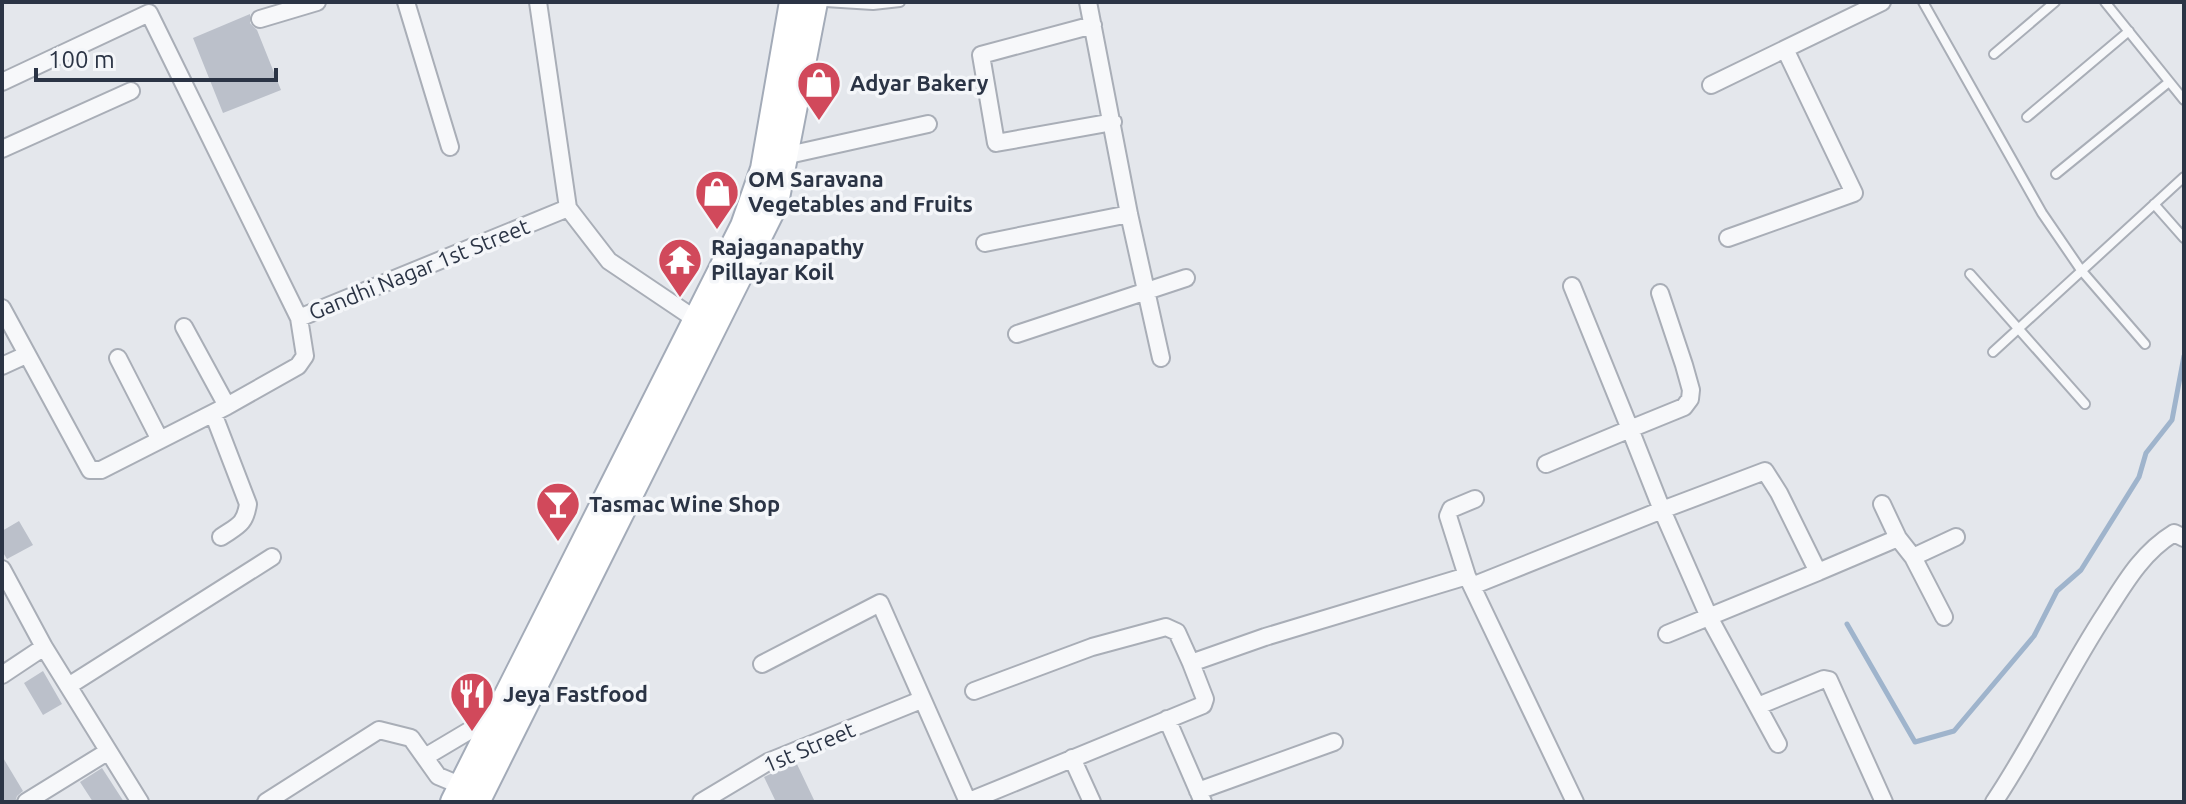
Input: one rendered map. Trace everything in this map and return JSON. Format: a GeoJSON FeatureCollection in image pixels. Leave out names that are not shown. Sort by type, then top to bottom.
{"type":"FeatureCollection","features":[{"type":"Feature","properties":{"kind":"main road"},"geometry":{"type":"LineString","coordinates":[[464,797],[704,325],[764,169],[793,2]]}},
{"type":"Feature","properties":{"kind":"main road"},"geometry":{"type":"LineString","coordinates":[[464,797],[499,713],[704,325],[775,203],[814,2]]}},
{"type":"Feature","properties":{"kind":"street"},"geometry":{"type":"LineString","coordinates":[[260,19],[317,2]]}},
{"type":"Feature","properties":{"kind":"street"},"geometry":{"type":"LineString","coordinates":[[406,2],[450,147]]}},
{"type":"Feature","properties":{"kind":"street"},"geometry":{"type":"LineString","coordinates":[[538,2],[568,208],[609,261],[704,325]]}},
{"type":"Feature","properties":{"kind":"street"},"geometry":{"type":"LineString","coordinates":[[1088,2],[1129,214],[1161,358]]}},
{"type":"Feature","properties":{"kind":"street"},"geometry":{"type":"LineString","coordinates":[[1711,85],[1882,2]]}},
{"type":"Feature","properties":{"kind":"street"},"geometry":{"type":"LineString","coordinates":[[2,82],[149,13],[299,318]]}},
{"type":"Feature","properties":{"kind":"street"},"geometry":{"type":"LineString","coordinates":[[1093,25],[981,55],[996,143],[1113,122]]}},
{"type":"Feature","properties":{"kind":"street"},"geometry":{"type":"LineString","coordinates":[[1728,238],[1854,193],[1785,49]]}},
{"type":"Feature","properties":{"kind":"street"},"geometry":{"type":"LineString","coordinates":[[2,149],[131,91]]}},
{"type":"Feature","properties":{"kind":"street"},"geometry":{"type":"LineString","coordinates":[[784,156],[928,124]]}},
{"type":"Feature","properties":{"kind":"street","name":"Gandhi Nagar 1st Street"},"geometry":{"type":"LineString","coordinates":[[26,355],[90,470],[101,470],[220,410],[298,366],[305,356],[299,318],[568,208]]}},
{"type":"Feature","properties":{"kind":"street"},"geometry":{"type":"LineString","coordinates":[[985,243],[1129,214]]}},
{"type":"Feature","properties":{"kind":"street"},"geometry":{"type":"LineString","coordinates":[[1017,334],[1186,278]]}},
{"type":"Feature","properties":{"kind":"street"},"geometry":{"type":"LineString","coordinates":[[1572,286],[1662,510],[1709,617],[1778,744]]}},
{"type":"Feature","properties":{"kind":"street"},"geometry":{"type":"LineString","coordinates":[[1546,464],[1684,407],[1690,399],[1691,390],[1684,365],[1660,293]]}},
{"type":"Feature","properties":{"kind":"street"},"geometry":{"type":"LineString","coordinates":[[2,308],[26,355],[2,366]]}},
{"type":"Feature","properties":{"kind":"street"},"geometry":{"type":"LineString","coordinates":[[184,327],[220,410],[248,504],[246,517],[221,537]]}},
{"type":"Feature","properties":{"kind":"street"},"geometry":{"type":"LineString","coordinates":[[118,358],[160,440]]}},
{"type":"Feature","properties":{"kind":"street"},"geometry":{"type":"LineString","coordinates":[[1191,663],[1265,637],[1470,581],[1765,471],[1818,572]]}},
{"type":"Feature","properties":{"kind":"street"},"geometry":{"type":"LineString","coordinates":[[1475,499],[1451,509],[1448,516],[1470,581],[1575,802]]}},
{"type":"Feature","properties":{"kind":"street"},"geometry":{"type":"LineString","coordinates":[[1882,504],[1944,617]]}},
{"type":"Feature","properties":{"kind":"street"},"geometry":{"type":"LineString","coordinates":[[1994,802],[2017,768],[2075,660],[2138,563],[2174,533],[2184,538]]}},
{"type":"Feature","properties":{"kind":"street"},"geometry":{"type":"LineString","coordinates":[[1913,557],[1956,537]]}},
{"type":"Feature","properties":{"kind":"street"},"geometry":{"type":"LineString","coordinates":[[1667,634],[1898,538]]}},
{"type":"Feature","properties":{"kind":"street"},"geometry":{"type":"LineString","coordinates":[[70,685],[272,557]]}},
{"type":"Feature","properties":{"kind":"street"},"geometry":{"type":"LineString","coordinates":[[5,581],[140,802]]}},
{"type":"Feature","properties":{"kind":"street"},"geometry":{"type":"LineString","coordinates":[[762,664],[880,603],[967,802],[1203,705],[1205,699],[1177,632],[1166,627],[1092,647],[974,691]]}},
{"type":"Feature","properties":{"kind":"street"},"geometry":{"type":"LineString","coordinates":[[2,675],[44,647]]}},
{"type":"Feature","properties":{"kind":"street"},"geometry":{"type":"LineString","coordinates":[[1758,706],[1824,679],[1829,680],[1884,802]]}},
{"type":"Feature","properties":{"kind":"street","name":"1st Street"},"geometry":{"type":"LineString","coordinates":[[701,802],[768,762],[921,700]]}},
{"type":"Feature","properties":{"kind":"street"},"geometry":{"type":"LineString","coordinates":[[425,757],[499,713]]}},
{"type":"Feature","properties":{"kind":"street"},"geometry":{"type":"LineString","coordinates":[[1167,719],[1201,797],[1334,742]]}},
{"type":"Feature","properties":{"kind":"street"},"geometry":{"type":"LineString","coordinates":[[266,802],[379,730],[411,738],[438,776],[464,797]]}},
{"type":"Feature","properties":{"kind":"street"},"geometry":{"type":"LineString","coordinates":[[26,802],[107,752]]}},
{"type":"Feature","properties":{"kind":"street"},"geometry":{"type":"LineString","coordinates":[[1072,758],[1092,802]]}},
{"type":"Feature","properties":{"kind":"lane"},"geometry":{"type":"LineString","coordinates":[[825,2],[900,2]]}},
{"type":"Feature","properties":{"kind":"lane"},"geometry":{"type":"LineString","coordinates":[[1923,2],[2042,213],[2081,270],[2145,344]]}},
{"type":"Feature","properties":{"kind":"lane"},"geometry":{"type":"LineString","coordinates":[[1994,54],[2055,2]]}},
{"type":"Feature","properties":{"kind":"lane"},"geometry":{"type":"LineString","coordinates":[[2105,2],[2184,100]]}},
{"type":"Feature","properties":{"kind":"lane"},"geometry":{"type":"LineString","coordinates":[[2027,117],[2129,31]]}},
{"type":"Feature","properties":{"kind":"lane"},"geometry":{"type":"LineString","coordinates":[[2056,174],[2169,82]]}},
{"type":"Feature","properties":{"kind":"lane"},"geometry":{"type":"LineString","coordinates":[[1993,352],[2184,177]]}},
{"type":"Feature","properties":{"kind":"lane"},"geometry":{"type":"LineString","coordinates":[[2154,204],[2184,238]]}},
{"type":"Feature","properties":{"kind":"lane"},"geometry":{"type":"LineString","coordinates":[[1970,274],[2085,404]]}},
{"type":"Feature","properties":{"kind":"building"},"geometry":{"type":"Polygon","coordinates":[[[250,14],[250,23],[257,30],[281,90],[223,113],[193,38],[250,14]]]}},
{"type":"Feature","properties":{"kind":"building"},"geometry":{"type":"Polygon","coordinates":[[[19,521],[33,545],[7,559],[2,551],[2,531],[19,521]]]}},
{"type":"Feature","properties":{"kind":"building"},"geometry":{"type":"Polygon","coordinates":[[[43,671],[62,704],[43,715],[24,683],[43,671]]]}},
{"type":"Feature","properties":{"kind":"building"},"geometry":{"type":"Polygon","coordinates":[[[2,756],[23,791],[15,802],[2,802],[2,756]]]}},
{"type":"Feature","properties":{"kind":"building"},"geometry":{"type":"Polygon","coordinates":[[[796,762],[815,802],[776,802],[764,777],[796,762]]]}},
{"type":"Feature","properties":{"kind":"building"},"geometry":{"type":"Polygon","coordinates":[[[102,768],[124,802],[93,802],[80,782],[102,768]]]}},
{"type":"Feature","properties":{"kind":"waterway"},"geometry":{"type":"LineString","coordinates":[[1847,624],[1915,742],[1954,731],[2034,636],[2057,591],[2081,570],[2139,477],[2146,453],[2172,420],[2184,356]]}},
{"type":"Feature","properties":{"kind":"place","name":"Adyar Bakery"},"geometry":{"type":"Point","coordinates":[819,122]}},
{"type":"Feature","properties":{"kind":"place","name":"OM Saravana Vegetables and Fruits"},"geometry":{"type":"Point","coordinates":[717,231]}},
{"type":"Feature","properties":{"kind":"place","name":"Rajaganapathy Pillayar Koil"},"geometry":{"type":"Point","coordinates":[680,299]}},
{"type":"Feature","properties":{"kind":"place","name":"Tasmac Wine Shop"},"geometry":{"type":"Point","coordinates":[558,543]}},
{"type":"Feature","properties":{"kind":"place","name":"Jeya Fastfood"},"geometry":{"type":"Point","coordinates":[472,733]}}]}
